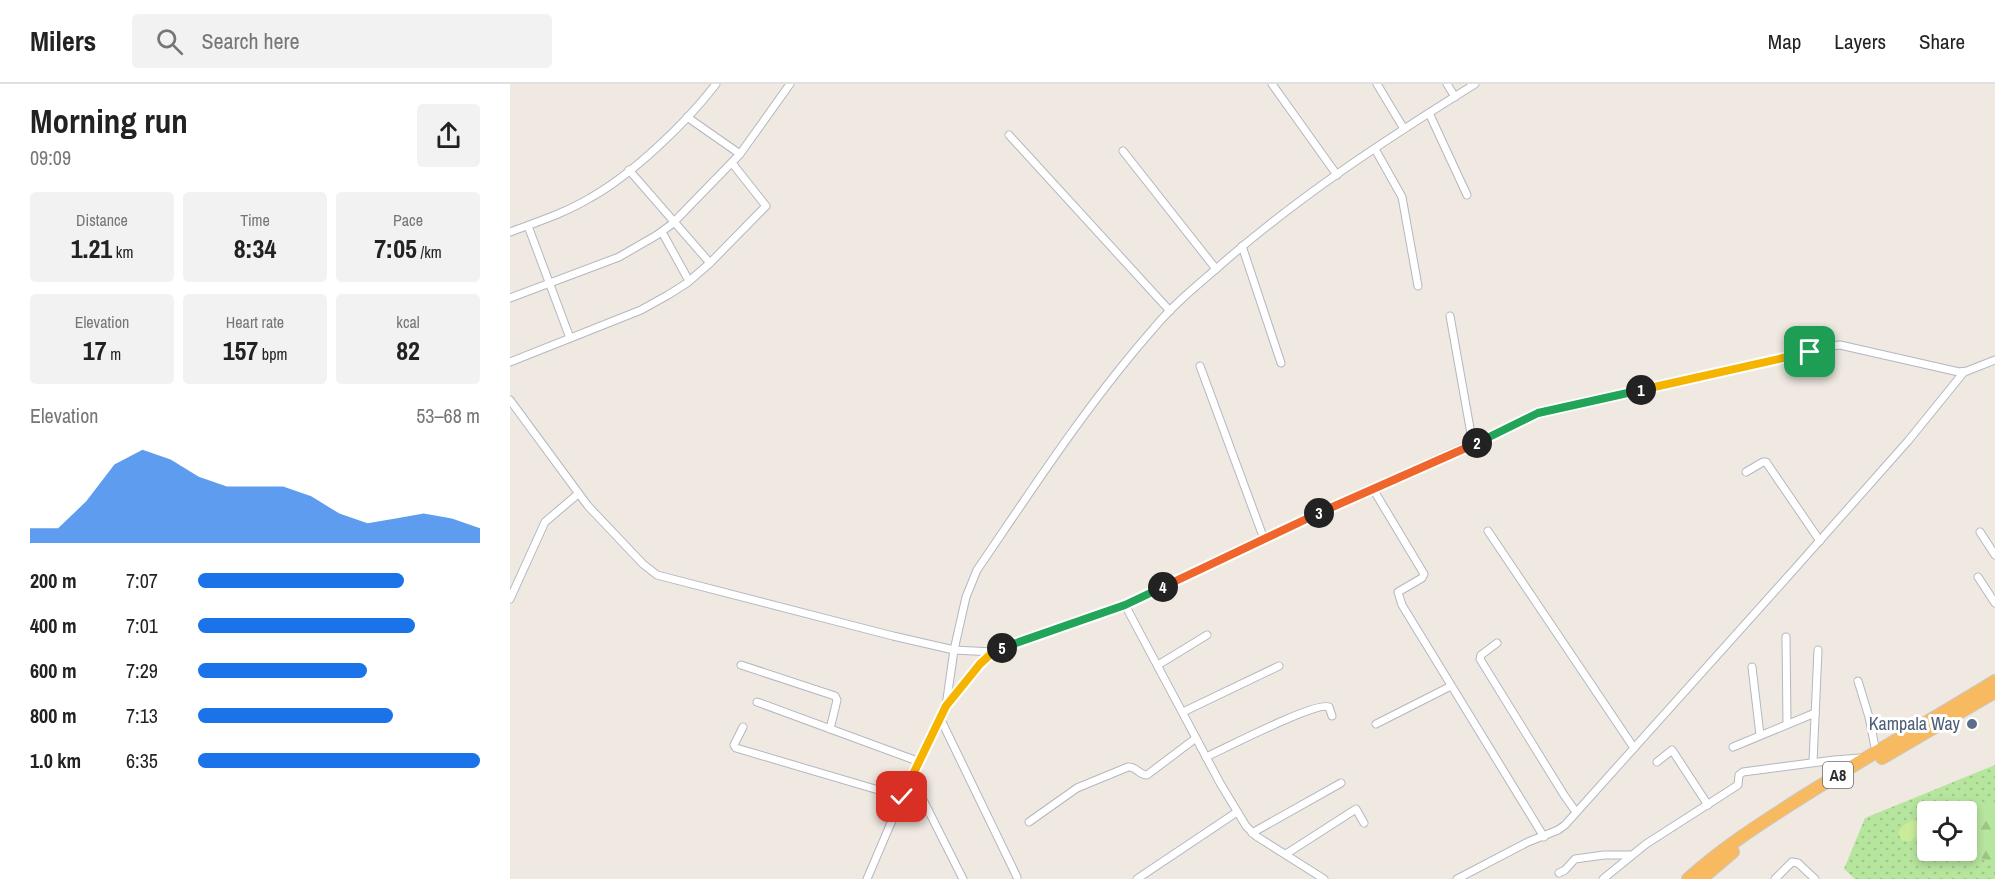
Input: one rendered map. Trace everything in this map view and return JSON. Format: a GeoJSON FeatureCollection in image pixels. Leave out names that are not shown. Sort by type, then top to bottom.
{"type":"FeatureCollection","features":[{"type":"Feature","properties":{"kind":"highway","name":"A8"},"geometry":{"type":"LineString","coordinates":[[1688,879],[1737,839],[1995,681]]}},
{"type":"Feature","properties":{"kind":"highway","name":"A8"},"geometry":{"type":"LineString","coordinates":[[1701,879],[1725,857],[1763,830],[1995,692]]}},
{"type":"Feature","properties":{"kind":"street"},"geometry":{"type":"LineString","coordinates":[[510,232],[557,215],[588,200],[630,170],[687,117],[716,84]]}},
{"type":"Feature","properties":{"kind":"street"},"geometry":{"type":"LineString","coordinates":[[510,298],[619,257],[662,232],[740,154],[789,84]]}},
{"type":"Feature","properties":{"kind":"street"},"geometry":{"type":"LineString","coordinates":[[1272,84],[1337,175]]}},
{"type":"Feature","properties":{"kind":"street"},"geometry":{"type":"LineString","coordinates":[[1377,84],[1404,129]]}},
{"type":"Feature","properties":{"kind":"street"},"geometry":{"type":"LineString","coordinates":[[1448,84],[1455,97]]}},
{"type":"Feature","properties":{"kind":"street"},"geometry":{"type":"LineString","coordinates":[[946,706],[954,650],[966,597],[977,570],[1053,456],[1155,326],[1242,246],[1291,207],[1404,129],[1475,84]]}},
{"type":"Feature","properties":{"kind":"street"},"geometry":{"type":"LineString","coordinates":[[1429,113],[1467,195]]}},
{"type":"Feature","properties":{"kind":"street"},"geometry":{"type":"LineString","coordinates":[[687,117],[740,154]]}},
{"type":"Feature","properties":{"kind":"street"},"geometry":{"type":"LineString","coordinates":[[1009,135],[1170,311]]}},
{"type":"Feature","properties":{"kind":"street"},"geometry":{"type":"LineString","coordinates":[[1375,149],[1402,197],[1418,286]]}},
{"type":"Feature","properties":{"kind":"street"},"geometry":{"type":"LineString","coordinates":[[1123,151],[1216,269]]}},
{"type":"Feature","properties":{"kind":"street"},"geometry":{"type":"LineString","coordinates":[[510,362],[641,310],[689,281],[710,263],[766,206],[732,163]]}},
{"type":"Feature","properties":{"kind":"street"},"geometry":{"type":"LineString","coordinates":[[630,170],[710,263]]}},
{"type":"Feature","properties":{"kind":"street"},"geometry":{"type":"LineString","coordinates":[[528,226],[570,338]]}},
{"type":"Feature","properties":{"kind":"street"},"geometry":{"type":"LineString","coordinates":[[662,232],[689,281]]}},
{"type":"Feature","properties":{"kind":"street"},"geometry":{"type":"LineString","coordinates":[[1242,246],[1281,363]]}},
{"type":"Feature","properties":{"kind":"street"},"geometry":{"type":"LineString","coordinates":[[1450,316],[1473,445]]}},
{"type":"Feature","properties":{"kind":"street"},"geometry":{"type":"LineString","coordinates":[[510,400],[578,494],[643,564],[657,574],[893,636],[954,650],[993,652],[1125,605],[1545,411],[1840,345],[1964,372]]}},
{"type":"Feature","properties":{"kind":"street"},"geometry":{"type":"LineString","coordinates":[[1457,879],[1558,830],[1820,541],[1908,441],[1964,372],[1995,360]]}},
{"type":"Feature","properties":{"kind":"street"},"geometry":{"type":"LineString","coordinates":[[1200,366],[1264,539]]}},
{"type":"Feature","properties":{"kind":"street"},"geometry":{"type":"LineString","coordinates":[[1746,472],[1766,462],[1820,541]]}},
{"type":"Feature","properties":{"kind":"street"},"geometry":{"type":"LineString","coordinates":[[1373,489],[1424,574],[1422,578],[1400,590],[1397,595],[1544,837]]}},
{"type":"Feature","properties":{"kind":"street"},"geometry":{"type":"LineString","coordinates":[[510,599],[544,525],[549,518],[578,494]]}},
{"type":"Feature","properties":{"kind":"street"},"geometry":{"type":"LineString","coordinates":[[1488,531],[1634,748]]}},
{"type":"Feature","properties":{"kind":"street"},"geometry":{"type":"LineString","coordinates":[[1980,532],[1995,555]]}},
{"type":"Feature","properties":{"kind":"street"},"geometry":{"type":"LineString","coordinates":[[1978,577],[1995,603]]}},
{"type":"Feature","properties":{"kind":"street"},"geometry":{"type":"LineString","coordinates":[[1125,605],[1206,757],[1237,812],[1252,833],[1324,879]]}},
{"type":"Feature","properties":{"kind":"street"},"geometry":{"type":"LineString","coordinates":[[1158,665],[1207,635]]}},
{"type":"Feature","properties":{"kind":"street"},"geometry":{"type":"LineString","coordinates":[[1786,637],[1787,723]]}},
{"type":"Feature","properties":{"kind":"street"},"geometry":{"type":"LineString","coordinates":[[1497,643],[1484,652],[1480,659],[1576,812]]}},
{"type":"Feature","properties":{"kind":"street"},"geometry":{"type":"LineString","coordinates":[[1814,762],[1818,650]]}},
{"type":"Feature","properties":{"kind":"street"},"geometry":{"type":"LineString","coordinates":[[867,879],[902,797],[946,706],[966,680],[993,652]]}},
{"type":"Feature","properties":{"kind":"street"},"geometry":{"type":"LineString","coordinates":[[741,664],[836,696],[830,729]]}},
{"type":"Feature","properties":{"kind":"street"},"geometry":{"type":"LineString","coordinates":[[1183,712],[1280,666]]}},
{"type":"Feature","properties":{"kind":"street"},"geometry":{"type":"LineString","coordinates":[[1752,667],[1760,735]]}},
{"type":"Feature","properties":{"kind":"street"},"geometry":{"type":"LineString","coordinates":[[1603,879],[1630,855],[1738,786],[1739,776],[1743,772],[1872,755],[1869,717],[1858,681]]}},
{"type":"Feature","properties":{"kind":"street"},"geometry":{"type":"LineString","coordinates":[[1376,724],[1451,686]]}},
{"type":"Feature","properties":{"kind":"street"},"geometry":{"type":"LineString","coordinates":[[757,702],[920,762]]}},
{"type":"Feature","properties":{"kind":"street"},"geometry":{"type":"LineString","coordinates":[[1206,757],[1292,716],[1323,705],[1329,707],[1332,716]]}},
{"type":"Feature","properties":{"kind":"street"},"geometry":{"type":"LineString","coordinates":[[1733,747],[1815,713]]}},
{"type":"Feature","properties":{"kind":"street"},"geometry":{"type":"LineString","coordinates":[[940,718],[1017,877]]}},
{"type":"Feature","properties":{"kind":"street"},"geometry":{"type":"LineString","coordinates":[[743,727],[734,745],[736,748],[902,797]]}},
{"type":"Feature","properties":{"kind":"street"},"geometry":{"type":"LineString","coordinates":[[1029,822],[1077,788],[1128,767],[1133,767],[1147,775],[1196,738]]}},
{"type":"Feature","properties":{"kind":"street"},"geometry":{"type":"LineString","coordinates":[[1658,762],[1672,750],[1708,805]]}},
{"type":"Feature","properties":{"kind":"street"},"geometry":{"type":"LineString","coordinates":[[912,778],[963,879]]}},
{"type":"Feature","properties":{"kind":"street"},"geometry":{"type":"LineString","coordinates":[[1252,833],[1341,783]]}},
{"type":"Feature","properties":{"kind":"street"},"geometry":{"type":"LineString","coordinates":[[1286,854],[1356,809],[1364,824]]}},
{"type":"Feature","properties":{"kind":"street"},"geometry":{"type":"LineString","coordinates":[[1137,879],[1237,812]]}},
{"type":"Feature","properties":{"kind":"street"},"geometry":{"type":"LineString","coordinates":[[1559,873],[1575,859],[1604,855],[1630,855]]}},
{"type":"Feature","properties":{"kind":"street"},"geometry":{"type":"LineString","coordinates":[[1774,879],[1792,862],[1798,863],[1815,879]]}},
{"type":"Feature","properties":{"kind":"green space"},"geometry":{"type":"Polygon","coordinates":[[[1995,765],[1995,879],[1855,879],[1844,869],[1865,818],[1995,765]]]}},
{"type":"Feature","properties":{"kind":"green space"},"geometry":{"type":"Polygon","coordinates":[[[1977,801],[1995,803],[1995,863],[1977,857],[1977,801]]]}},
{"type":"Feature","properties":{"kind":"green space"},"geometry":{"type":"Polygon","coordinates":[[[1912,820],[1917,821],[1917,835],[1911,841],[1902,841],[1898,833],[1912,820]]]}},
{"type":"Feature","properties":{"kind":"place","name":"Kampala Way"},"geometry":{"type":"Point","coordinates":[1972,724]}},
{"type":"Feature","properties":{"kind":"route"},"geometry":{"type":"LineString","coordinates":[[902,797],[946,706],[966,680],[993,652],[1125,605],[1273,534],[1473,445],[1538,413],[1810,352]]}}]}
